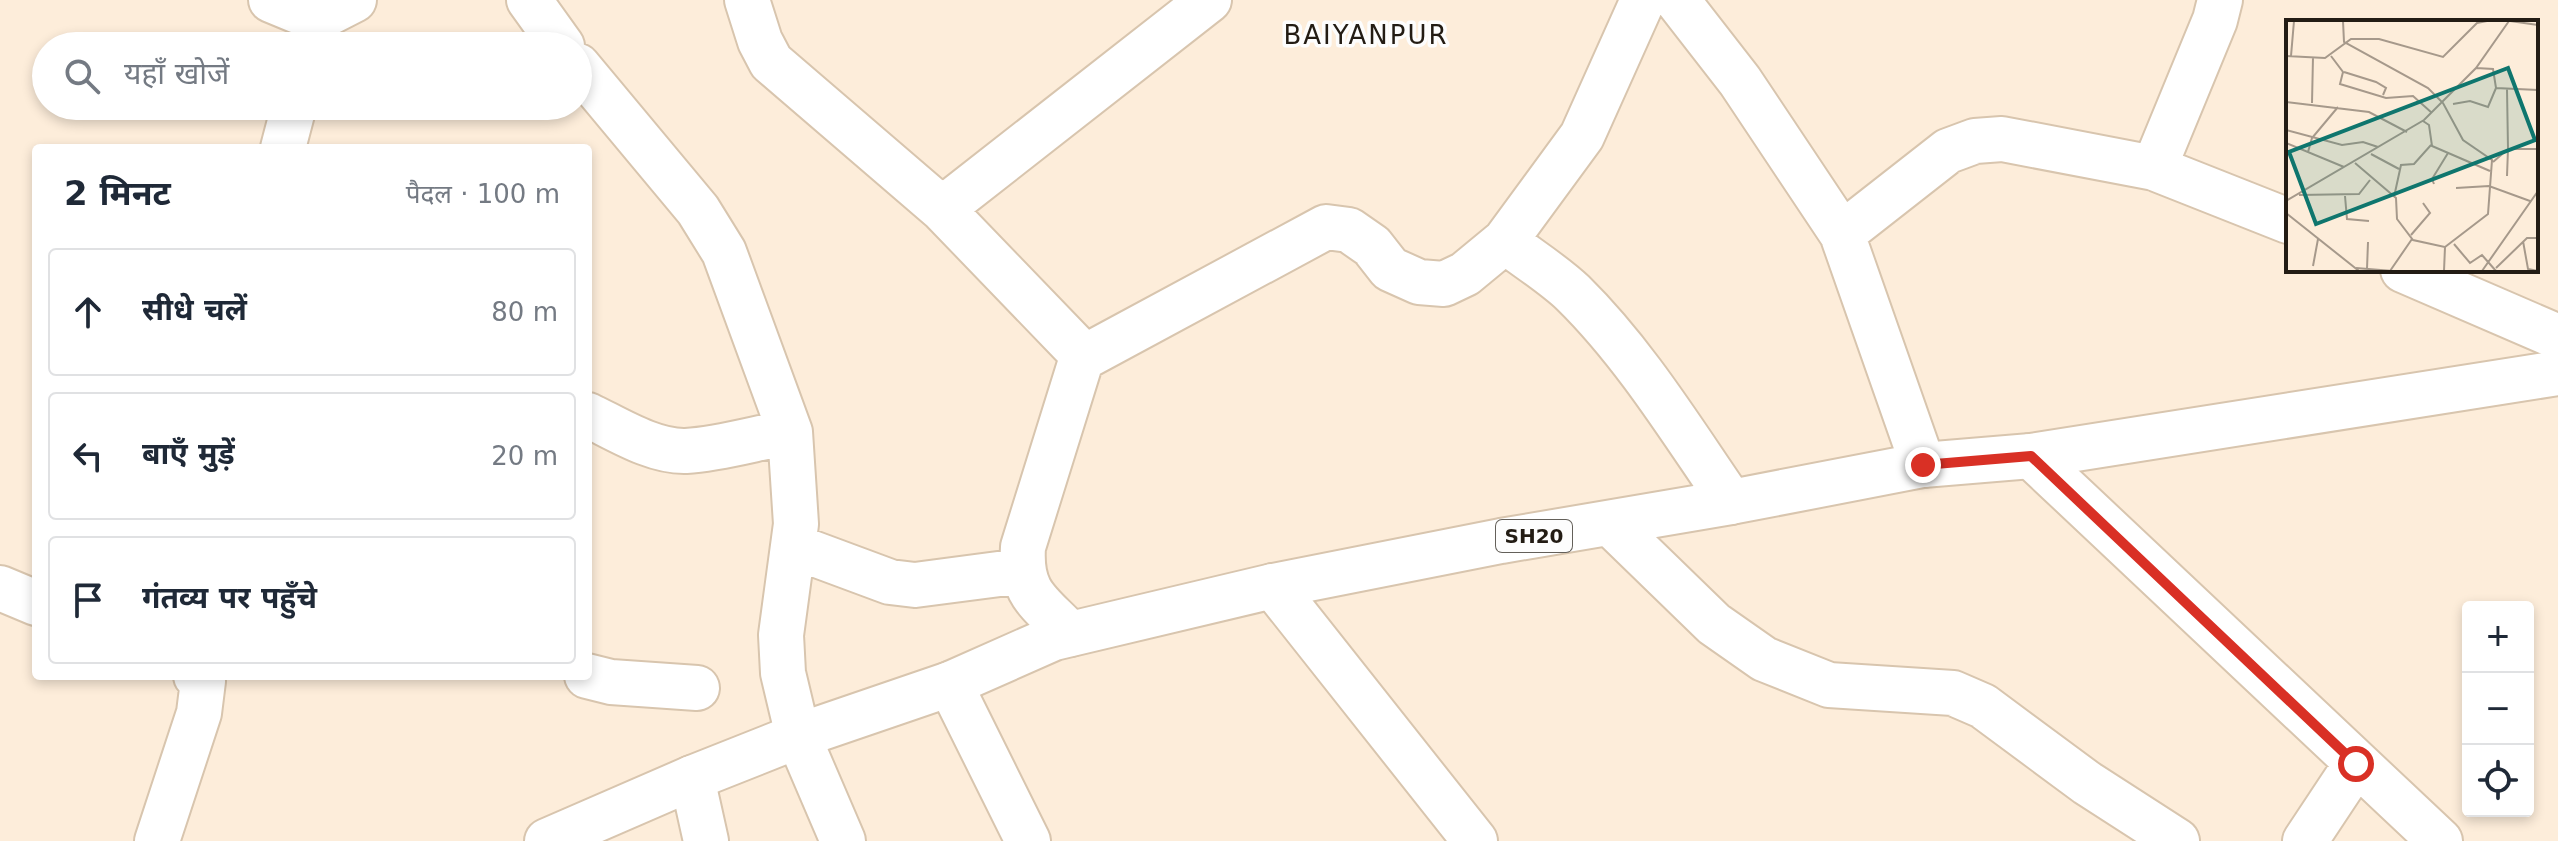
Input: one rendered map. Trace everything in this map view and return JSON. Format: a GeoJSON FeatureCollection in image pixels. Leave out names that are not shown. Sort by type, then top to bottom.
{"type":"FeatureCollection","features":[{"type":"Feature","properties":{"kind":"street"},"geometry":{"type":"LineString","coordinates":[[271,0],[324,16]]}},
{"type":"Feature","properties":{"kind":"street"},"geometry":{"type":"LineString","coordinates":[[529,0],[552,32]]}},
{"type":"Feature","properties":{"kind":"street"},"geometry":{"type":"LineString","coordinates":[[747,0],[760,41],[771,62],[942,209],[1071,340],[1081,359]]}},
{"type":"Feature","properties":{"kind":"street"},"geometry":{"type":"LineString","coordinates":[[942,209],[1209,0]]}},
{"type":"Feature","properties":{"kind":"street"},"geometry":{"type":"LineString","coordinates":[[1070,634],[1029,591],[1022,571],[1023,547],[1081,359],[1326,227],[1349,230],[1372,246],[1390,269],[1419,282],[1444,284],[1465,274],[1505,241],[1582,136],[1643,0]]}},
{"type":"Feature","properties":{"kind":"street"},"geometry":{"type":"LineString","coordinates":[[1677,0],[1740,81],[1842,234],[1923,465]]}},
{"type":"Feature","properties":{"kind":"street"},"geometry":{"type":"LineString","coordinates":[[2154,168],[2215,20],[2220,0]]}},
{"type":"Feature","properties":{"kind":"street"},"geometry":{"type":"LineString","coordinates":[[592,83],[698,210],[724,252],[790,432],[796,524],[781,635],[783,673],[798,736],[843,841]]}},
{"type":"Feature","properties":{"kind":"street"},"geometry":{"type":"LineString","coordinates":[[284,144],[290,120]]}},
{"type":"Feature","properties":{"kind":"street"},"geometry":{"type":"LineString","coordinates":[[1842,234],[1948,151],[1975,141],[2002,139],[2154,168],[2286,220]]}},
{"type":"Feature","properties":{"kind":"street"},"geometry":{"type":"LineString","coordinates":[[1505,241],[1569,290],[1603,325],[1649,384],[1731,502]]}},
{"type":"Feature","properties":{"kind":"street"},"geometry":{"type":"LineString","coordinates":[[2408,272],[2558,337]]}},
{"type":"Feature","properties":{"kind":"street","name":"SH20"},"geometry":{"type":"LineString","coordinates":[[547,841],[692,778],[798,736],[950,684],[1054,638],[1273,586],[1501,541],[1611,524],[1923,465],[2031,456],[2558,373]]}},
{"type":"Feature","properties":{"kind":"street"},"geometry":{"type":"LineString","coordinates":[[592,417],[641,440],[685,451],[790,432]]}},
{"type":"Feature","properties":{"kind":"street"},"geometry":{"type":"LineString","coordinates":[[2031,456],[2440,841]]}},
{"type":"Feature","properties":{"kind":"street"},"geometry":{"type":"LineString","coordinates":[[1611,524],[1714,624],[1764,659],[1829,685],[1953,693],[1983,706],[2087,783],[2177,841]]}},
{"type":"Feature","properties":{"kind":"street"},"geometry":{"type":"LineString","coordinates":[[793,546],[890,582],[915,585],[1022,571]]}},
{"type":"Feature","properties":{"kind":"street"},"geometry":{"type":"LineString","coordinates":[[1273,586],[1475,841]]}},
{"type":"Feature","properties":{"kind":"street"},"geometry":{"type":"LineString","coordinates":[[0,588],[32,601]]}},
{"type":"Feature","properties":{"kind":"street"},"geometry":{"type":"LineString","coordinates":[[592,677],[611,682],[697,688]]}},
{"type":"Feature","properties":{"kind":"street"},"geometry":{"type":"LineString","coordinates":[[157,841],[199,713],[204,680]]}},
{"type":"Feature","properties":{"kind":"street"},"geometry":{"type":"LineString","coordinates":[[950,684],[1028,841]]}},
{"type":"Feature","properties":{"kind":"street"},"geometry":{"type":"LineString","coordinates":[[2305,841],[2356,764]]}},
{"type":"Feature","properties":{"kind":"street"},"geometry":{"type":"LineString","coordinates":[[692,778],[706,841]]}},
{"type":"Feature","properties":{"kind":"district","name":"BAIYANPUR"},"geometry":{"type":"Point","coordinates":[1366,35]}},
{"type":"Feature","properties":{"kind":"route"},"geometry":{"type":"LineString","coordinates":[[1923,465],[2031,456],[2356,764]]}}]}
